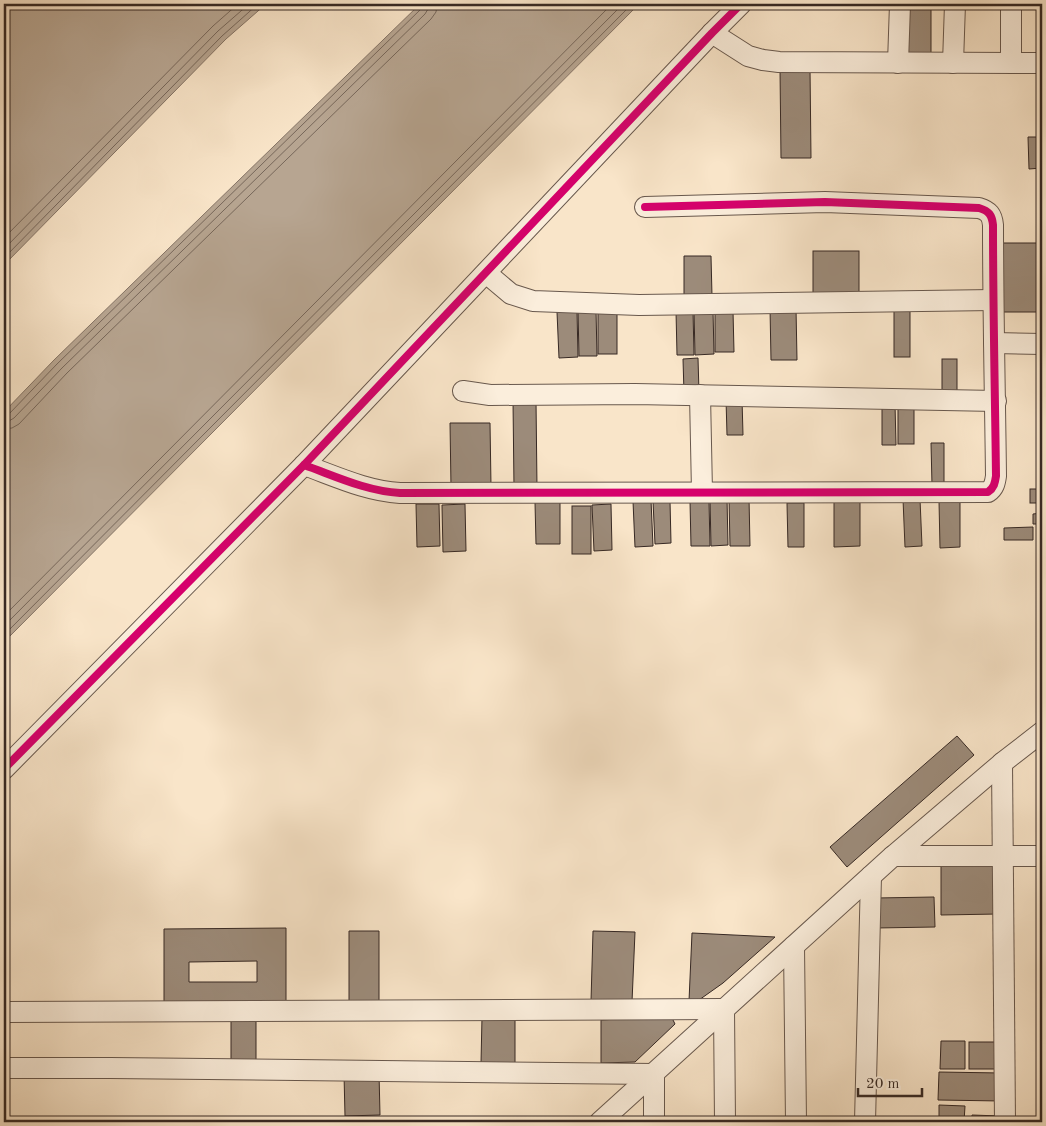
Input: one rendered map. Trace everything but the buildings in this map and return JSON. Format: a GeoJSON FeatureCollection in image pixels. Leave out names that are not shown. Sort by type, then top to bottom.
{"type":"FeatureCollection","features":[{"type":"Feature","properties":{"kind":"street"},"geometry":{"type":"LineString","coordinates":[[4,769],[304,465],[741,4]]}},
{"type":"Feature","properties":{"kind":"street"},"geometry":{"type":"LineString","coordinates":[[898,63],[900,4]]}},
{"type":"Feature","properties":{"kind":"street"},"geometry":{"type":"LineString","coordinates":[[954,63],[955,4]]}},
{"type":"Feature","properties":{"kind":"street"},"geometry":{"type":"LineString","coordinates":[[1011,4],[1011,63]]}},
{"type":"Feature","properties":{"kind":"street"},"geometry":{"type":"LineString","coordinates":[[712,33],[748,56],[779,62],[1042,63]]}},
{"type":"Feature","properties":{"kind":"street"},"geometry":{"type":"LineString","coordinates":[[304,465],[383,492],[988,492],[992,489],[996,476],[996,402],[993,218],[990,213],[979,208],[825,202],[645,207]]}},
{"type":"Feature","properties":{"kind":"street"},"geometry":{"type":"LineString","coordinates":[[486,273],[511,294],[533,300],[639,305],[993,300]]}},
{"type":"Feature","properties":{"kind":"street"},"geometry":{"type":"LineString","coordinates":[[994,343],[1042,344]]}},
{"type":"Feature","properties":{"kind":"street"},"geometry":{"type":"LineString","coordinates":[[463,391],[490,395],[635,394],[996,402]]}},
{"type":"Feature","properties":{"kind":"street"},"geometry":{"type":"LineString","coordinates":[[700,395],[702,492]]}},
{"type":"Feature","properties":{"kind":"street"},"geometry":{"type":"LineString","coordinates":[[600,1122],[893,856],[1002,763],[1042,732]]}},
{"type":"Feature","properties":{"kind":"street"},"geometry":{"type":"LineString","coordinates":[[1002,763],[1005,1122]]}},
{"type":"Feature","properties":{"kind":"street"},"geometry":{"type":"LineString","coordinates":[[893,856],[1042,856]]}},
{"type":"Feature","properties":{"kind":"street"},"geometry":{"type":"LineString","coordinates":[[865,1122],[871,876]]}},
{"type":"Feature","properties":{"kind":"street"},"geometry":{"type":"LineString","coordinates":[[794,946],[796,1122]]}},
{"type":"Feature","properties":{"kind":"street"},"geometry":{"type":"LineString","coordinates":[[4,1012],[724,1009]]}},
{"type":"Feature","properties":{"kind":"street"},"geometry":{"type":"LineString","coordinates":[[724,1009],[726,1122]]}},
{"type":"Feature","properties":{"kind":"street"},"geometry":{"type":"LineString","coordinates":[[4,1068],[654,1074]]}},
{"type":"Feature","properties":{"kind":"street"},"geometry":{"type":"LineString","coordinates":[[654,1074],[654,1122]]}},
{"type":"Feature","properties":{"kind":"water"},"geometry":{"type":"Polygon","coordinates":[[[4,4],[266,4],[226,39],[4,265],[4,4]]]}},
{"type":"Feature","properties":{"kind":"water"},"geometry":{"type":"Polygon","coordinates":[[[420,4],[639,4],[4,642],[4,412],[54,360],[420,4]]]}},
{"type":"Feature","properties":{"kind":"cycle path"},"geometry":{"type":"LineString","coordinates":[[4,769],[304,465],[741,4]]}},
{"type":"Feature","properties":{"kind":"cycle path"},"geometry":{"type":"LineString","coordinates":[[304,465],[363,486],[400,493],[988,492],[992,489],[996,476],[993,225],[988,212],[979,208],[825,202],[645,207]]}}]}
